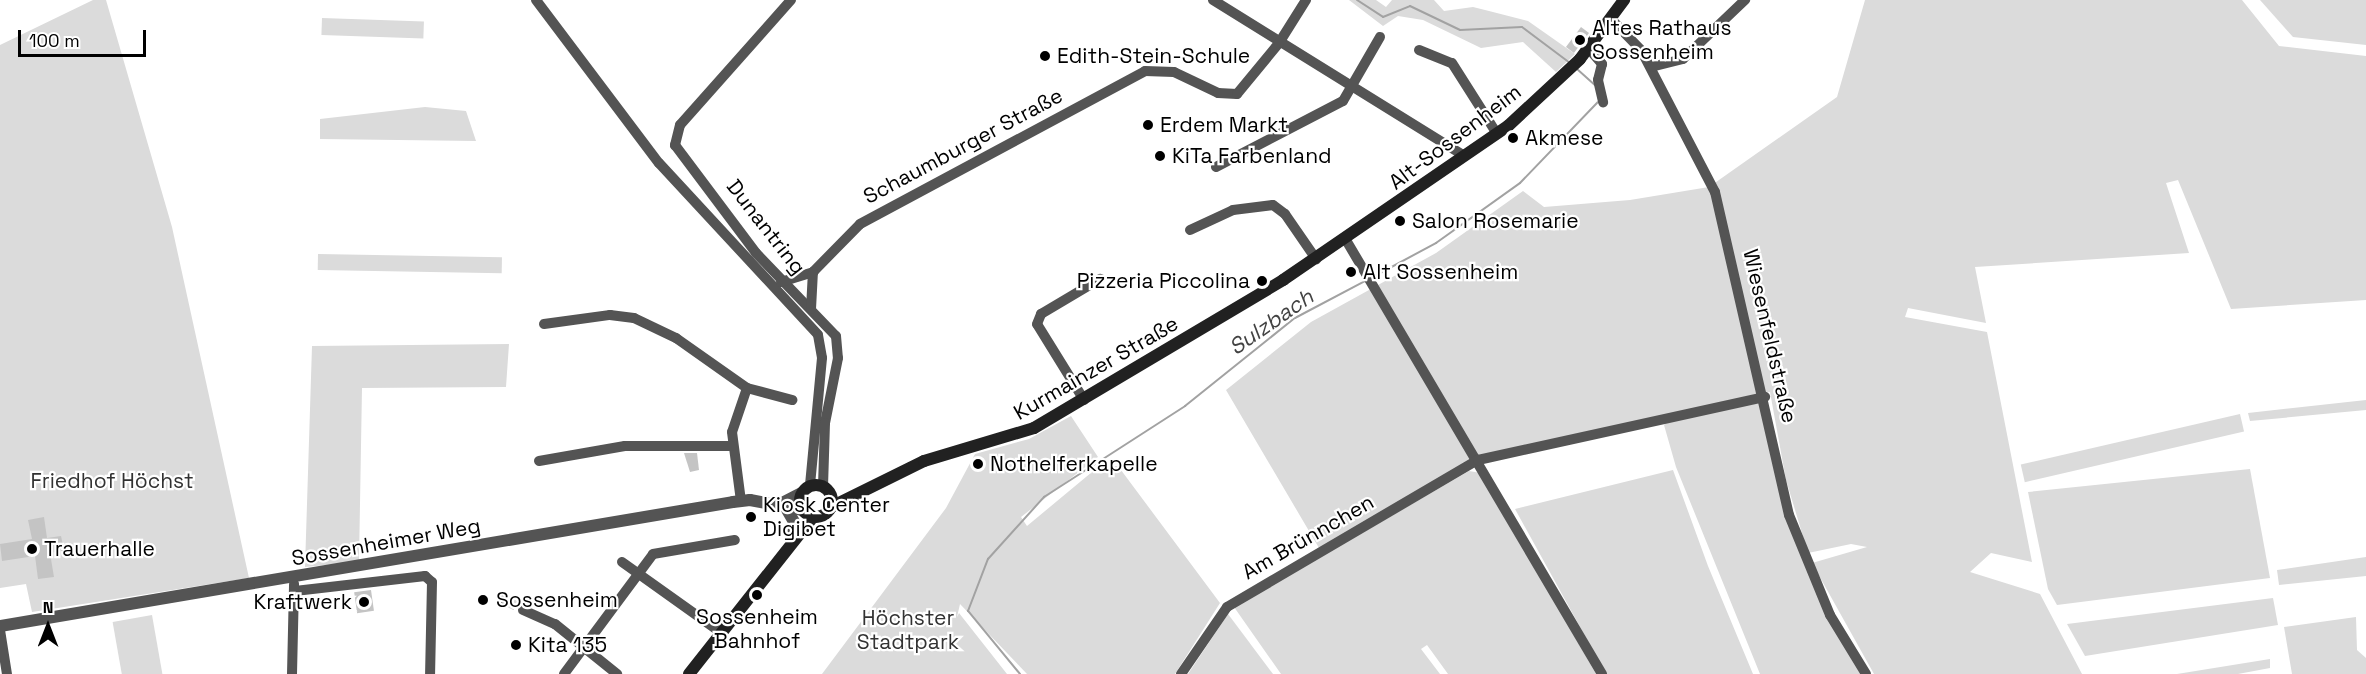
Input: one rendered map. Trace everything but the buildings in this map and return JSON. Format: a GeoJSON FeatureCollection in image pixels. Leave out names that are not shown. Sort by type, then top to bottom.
{"type":"FeatureCollection","features":[{"type":"Feature","properties":{"kind":"main road","name":"Alt-Sossenheim"},"geometry":{"type":"LineString","coordinates":[[1346,240],[1497,134],[1580,59],[1611,19],[1620,1]]}},
{"type":"Feature","properties":{"kind":"main road","name":"Kurmainzer Straße"},"geometry":{"type":"LineString","coordinates":[[808,513],[831,507],[924,461],[1023,433],[1084,400],[1346,240]]}},
{"type":"Feature","properties":{"kind":"main road"},"geometry":{"type":"LineString","coordinates":[[816,490],[850,497]]}},
{"type":"Feature","properties":{"kind":"main road"},"geometry":{"type":"LineString","coordinates":[[816,490],[831,507]]}},
{"type":"Feature","properties":{"kind":"main road"},"geometry":{"type":"LineString","coordinates":[[689,674],[796,536],[808,513],[816,490]]}},
{"type":"Feature","properties":{"kind":"street","name":"Dunantring"},"geometry":{"type":"LineString","coordinates":[[536,0],[619,114],[686,195],[814,329],[822,358],[820,375],[822,411],[816,490]]}},
{"type":"Feature","properties":{"kind":"street"},"geometry":{"type":"LineString","coordinates":[[659,163],[676,152],[677,129],[791,0]]}},
{"type":"Feature","properties":{"kind":"street"},"geometry":{"type":"LineString","coordinates":[[1214,0],[1353,90],[1465,156]]}},
{"type":"Feature","properties":{"kind":"street","name":"Schaumburger Straße"},"geometry":{"type":"LineString","coordinates":[[781,282],[813,272],[860,224],[1112,87],[1160,69],[1230,96],[1245,88],[1279,43],[1306,0]]}},
{"type":"Feature","properties":{"kind":"street"},"geometry":{"type":"LineString","coordinates":[[1651,67],[1683,59],[1745,0]]}},
{"type":"Feature","properties":{"kind":"street","name":"Wiesenfeldstraße"},"geometry":{"type":"LineString","coordinates":[[1611,19],[1651,67],[1661,95],[1718,198],[1790,515],[1830,615],[1866,674]]}},
{"type":"Feature","properties":{"kind":"street"},"geometry":{"type":"LineString","coordinates":[[1216,167],[1343,101],[1353,90],[1380,37]]}},
{"type":"Feature","properties":{"kind":"street"},"geometry":{"type":"LineString","coordinates":[[1589,49],[1602,64],[1598,80],[1603,102]]}},
{"type":"Feature","properties":{"kind":"street"},"geometry":{"type":"LineString","coordinates":[[1419,50],[1452,63],[1497,134]]}},
{"type":"Feature","properties":{"kind":"street","name":"Dunantring"},"geometry":{"type":"LineString","coordinates":[[676,152],[701,178],[781,282],[836,336],[838,356],[836,372],[822,411]]}},
{"type":"Feature","properties":{"kind":"street","name":"Dunantring"},"geometry":{"type":"LineString","coordinates":[[686,195],[688,180],[701,178]]}},
{"type":"Feature","properties":{"kind":"street"},"geometry":{"type":"LineString","coordinates":[[1190,230],[1233,210],[1273,205],[1285,214],[1316,259]]}},
{"type":"Feature","properties":{"kind":"street"},"geometry":{"type":"LineString","coordinates":[[1346,240],[1478,460],[1602,674]]}},
{"type":"Feature","properties":{"kind":"street"},"geometry":{"type":"LineString","coordinates":[[811,309],[813,272]]}},
{"type":"Feature","properties":{"kind":"street"},"geometry":{"type":"LineString","coordinates":[[1084,400],[1037,324],[1041,314],[1100,279]]}},
{"type":"Feature","properties":{"kind":"street"},"geometry":{"type":"LineString","coordinates":[[544,324],[610,315],[634,318],[676,338],[747,388],[792,400]]}},
{"type":"Feature","properties":{"kind":"street"},"geometry":{"type":"LineString","coordinates":[[822,358],[838,356]]}},
{"type":"Feature","properties":{"kind":"street"},"geometry":{"type":"LineString","coordinates":[[820,375],[836,372]]}},
{"type":"Feature","properties":{"kind":"street"},"geometry":{"type":"LineString","coordinates":[[741,501],[732,446],[734,419],[747,388]]}},
{"type":"Feature","properties":{"kind":"street","name":"Am Brünnchen"},"geometry":{"type":"LineString","coordinates":[[1181,674],[1227,607],[1478,460],[1765,397]]}},
{"type":"Feature","properties":{"kind":"street"},"geometry":{"type":"LineString","coordinates":[[539,461],[625,446],[732,446]]}},
{"type":"Feature","properties":{"kind":"street","name":"Sossenheimer Weg"},"geometry":{"type":"LineString","coordinates":[[782,506],[816,490]]}},
{"type":"Feature","properties":{"kind":"street","name":"Sossenheimer Weg"},"geometry":{"type":"LineString","coordinates":[[0,628],[294,585],[377,564],[741,501],[782,506],[808,513]]}},
{"type":"Feature","properties":{"kind":"street"},"geometry":{"type":"LineString","coordinates":[[782,506],[794,522],[796,536]]}},
{"type":"Feature","properties":{"kind":"street"},"geometry":{"type":"LineString","coordinates":[[564,674],[653,555],[735,540]]}},
{"type":"Feature","properties":{"kind":"street"},"geometry":{"type":"LineString","coordinates":[[622,562],[720,632]]}},
{"type":"Feature","properties":{"kind":"street"},"geometry":{"type":"LineString","coordinates":[[376,583],[377,564]]}},
{"type":"Feature","properties":{"kind":"street","name":"Sossenheimer Weg"},"geometry":{"type":"LineString","coordinates":[[294,585],[376,583],[425,576],[432,582],[430,674]]}},
{"type":"Feature","properties":{"kind":"street"},"geometry":{"type":"LineString","coordinates":[[292,674],[294,585]]}},
{"type":"Feature","properties":{"kind":"street"},"geometry":{"type":"LineString","coordinates":[[523,610],[555,624],[617,674]]}},
{"type":"Feature","properties":{"kind":"street"},"geometry":{"type":"LineString","coordinates":[[0,628],[7,674]]}},
{"type":"Feature","properties":{"kind":"green space","name":"Friedhof Höchst"},"geometry":{"type":"Polygon","coordinates":[[[93,0],[106,0],[172,227],[249,578],[32,612],[26,584],[0,588],[0,45],[93,0]]]}},
{"type":"Feature","properties":{"kind":"green space"},"geometry":{"type":"Polygon","coordinates":[[[1349,0],[1376,0],[1386,7],[1392,0],[1434,0],[1444,11],[1473,7],[1528,21],[1575,54],[1556,72],[1523,42],[1481,48],[1423,20],[1398,16],[1383,26],[1349,0]]]}},
{"type":"Feature","properties":{"kind":"green space"},"geometry":{"type":"Polygon","coordinates":[[[1865,0],[2242,0],[2279,46],[2366,56],[2366,300],[2231,309],[2178,180],[2166,183],[2189,253],[1975,267],[1986,323],[1908,308],[1905,317],[1987,332],[2032,562],[1991,553],[1970,572],[2040,594],[2082,674],[1874,674],[1812,563],[1867,547],[1851,544],[1808,553],[1786,480],[1770,392],[1481,455],[1319,548],[1226,390],[1311,322],[1436,253],[1523,191],[1544,207],[1630,200],[1709,187],[1837,97],[1865,0]]]}},
{"type":"Feature","properties":{"kind":"green space"},"geometry":{"type":"Polygon","coordinates":[[[2260,0],[2366,0],[2366,45],[2293,37],[2260,0]]]}},
{"type":"Feature","properties":{"kind":"green space"},"geometry":{"type":"Polygon","coordinates":[[[322,18],[424,22],[423,39],[321,35],[322,18]]]}},
{"type":"Feature","properties":{"kind":"green space"},"geometry":{"type":"Polygon","coordinates":[[[425,107],[466,111],[476,141],[320,139],[320,119],[425,107]]]}},
{"type":"Feature","properties":{"kind":"green space"},"geometry":{"type":"Polygon","coordinates":[[[318,254],[502,257],[502,273],[318,270],[318,254]]]}},
{"type":"Feature","properties":{"kind":"green space"},"geometry":{"type":"Polygon","coordinates":[[[509,344],[506,387],[362,388],[359,562],[305,567],[312,346],[509,344]]]}},
{"type":"Feature","properties":{"kind":"green space"},"geometry":{"type":"Polygon","coordinates":[[[1762,400],[1806,559],[1866,674],[1760,674],[1676,467],[1664,425],[1669,420],[1762,400]]]}},
{"type":"Feature","properties":{"kind":"green space"},"geometry":{"type":"Polygon","coordinates":[[[2366,400],[2366,410],[2250,421],[2248,413],[2366,400]]]}},
{"type":"Feature","properties":{"kind":"green space"},"geometry":{"type":"Polygon","coordinates":[[[2240,414],[2244,432],[2025,482],[2021,465],[2240,414]]]}},
{"type":"Feature","properties":{"kind":"green space","name":"Höchster Stadtpark"},"geometry":{"type":"Polygon","coordinates":[[[1071,416],[1098,457],[1021,517],[1027,526],[1098,467],[1118,466],[1220,603],[1175,674],[1027,674],[960,604],[957,617],[959,613],[1007,674],[822,674],[946,508],[975,454],[1029,439],[1071,416]]]}},
{"type":"Feature","properties":{"kind":"green space"},"geometry":{"type":"Polygon","coordinates":[[[2250,469],[2270,578],[2057,605],[2048,589],[2028,492],[2250,469]]]}},
{"type":"Feature","properties":{"kind":"green space"},"geometry":{"type":"Polygon","coordinates":[[[1673,470],[1708,566],[1753,674],[1606,674],[1515,509],[1673,470]]]}},
{"type":"Feature","properties":{"kind":"green space"},"geometry":{"type":"Polygon","coordinates":[[[1469,471],[1481,473],[1596,674],[1448,674],[1427,645],[1421,649],[1440,674],[1281,674],[1234,607],[1469,471]]]}},
{"type":"Feature","properties":{"kind":"green space"},"geometry":{"type":"Polygon","coordinates":[[[2366,557],[2366,576],[2279,585],[2277,570],[2366,557]]]}},
{"type":"Feature","properties":{"kind":"green space"},"geometry":{"type":"Polygon","coordinates":[[[2273,598],[2278,625],[2085,656],[2067,624],[2273,598]]]}},
{"type":"Feature","properties":{"kind":"green space"},"geometry":{"type":"Polygon","coordinates":[[[1228,614],[1273,674],[1188,674],[1228,614]]]}},
{"type":"Feature","properties":{"kind":"green space"},"geometry":{"type":"Polygon","coordinates":[[[152,615],[162,674],[122,674],[113,622],[152,615]]]}},
{"type":"Feature","properties":{"kind":"green space"},"geometry":{"type":"Polygon","coordinates":[[[2356,617],[2357,650],[2366,658],[2366,674],[2292,674],[2284,627],[2356,617]]]}},
{"type":"Feature","properties":{"kind":"green space"},"geometry":{"type":"Polygon","coordinates":[[[2270,659],[2270,668],[2238,674],[2177,674],[2270,659]]]}},
{"type":"Feature","properties":{"kind":"waterway","name":"Sulzbach"},"geometry":{"type":"LineString","coordinates":[[1357,0],[1383,17],[1410,6],[1460,30],[1522,27],[1570,63]]}},
{"type":"Feature","properties":{"kind":"waterway","name":"Sulzbach"},"geometry":{"type":"LineString","coordinates":[[1577,69],[1595,85]]}},
{"type":"Feature","properties":{"kind":"waterway","name":"Sulzbach"},"geometry":{"type":"LineString","coordinates":[[1373,277],[1436,243],[1520,183],[1598,102]]}},
{"type":"Feature","properties":{"kind":"waterway","name":"Sulzbach"},"geometry":{"type":"LineString","coordinates":[[1020,674],[968,611],[988,559],[1044,497],[1185,406],[1295,318],[1365,281]]}},
{"type":"Feature","properties":{"kind":"tunnel"},"geometry":{"type":"LineString","coordinates":[[507,601],[523,610]]}},
{"type":"Feature","properties":{"kind":"place","name":"Altes Rathaus Sossenheim"},"geometry":{"type":"Point","coordinates":[1580,40]}},
{"type":"Feature","properties":{"kind":"place","name":"Edith-Stein-Schule"},"geometry":{"type":"Point","coordinates":[1045,56]}},
{"type":"Feature","properties":{"kind":"place","name":"Erdem Markt"},"geometry":{"type":"Point","coordinates":[1148,125]}},
{"type":"Feature","properties":{"kind":"place","name":"Akmese"},"geometry":{"type":"Point","coordinates":[1513,138]}},
{"type":"Feature","properties":{"kind":"place","name":"KiTa Farbenland"},"geometry":{"type":"Point","coordinates":[1160,156]}},
{"type":"Feature","properties":{"kind":"place","name":"Salon Rosemarie"},"geometry":{"type":"Point","coordinates":[1400,221]}},
{"type":"Feature","properties":{"kind":"place","name":"Alt Sossenheim"},"geometry":{"type":"Point","coordinates":[1351,272]}},
{"type":"Feature","properties":{"kind":"place","name":"Pizzeria Piccolina"},"geometry":{"type":"Point","coordinates":[1262,281]}},
{"type":"Feature","properties":{"kind":"place","name":"Nothelferkapelle"},"geometry":{"type":"Point","coordinates":[978,464]}},
{"type":"Feature","properties":{"kind":"place","name":"Kiosk Center Digibet"},"geometry":{"type":"Point","coordinates":[751,517]}},
{"type":"Feature","properties":{"kind":"place","name":"Trauerhalle"},"geometry":{"type":"Point","coordinates":[32,549]}},
{"type":"Feature","properties":{"kind":"place","name":"Sossenheim Bahnhof"},"geometry":{"type":"Point","coordinates":[757,595]}},
{"type":"Feature","properties":{"kind":"place","name":"Sossenheim"},"geometry":{"type":"Point","coordinates":[483,600]}},
{"type":"Feature","properties":{"kind":"place","name":"Kraftwerk"},"geometry":{"type":"Point","coordinates":[364,602]}},
{"type":"Feature","properties":{"kind":"place","name":"Kita 135"},"geometry":{"type":"Point","coordinates":[516,645]}}]}
